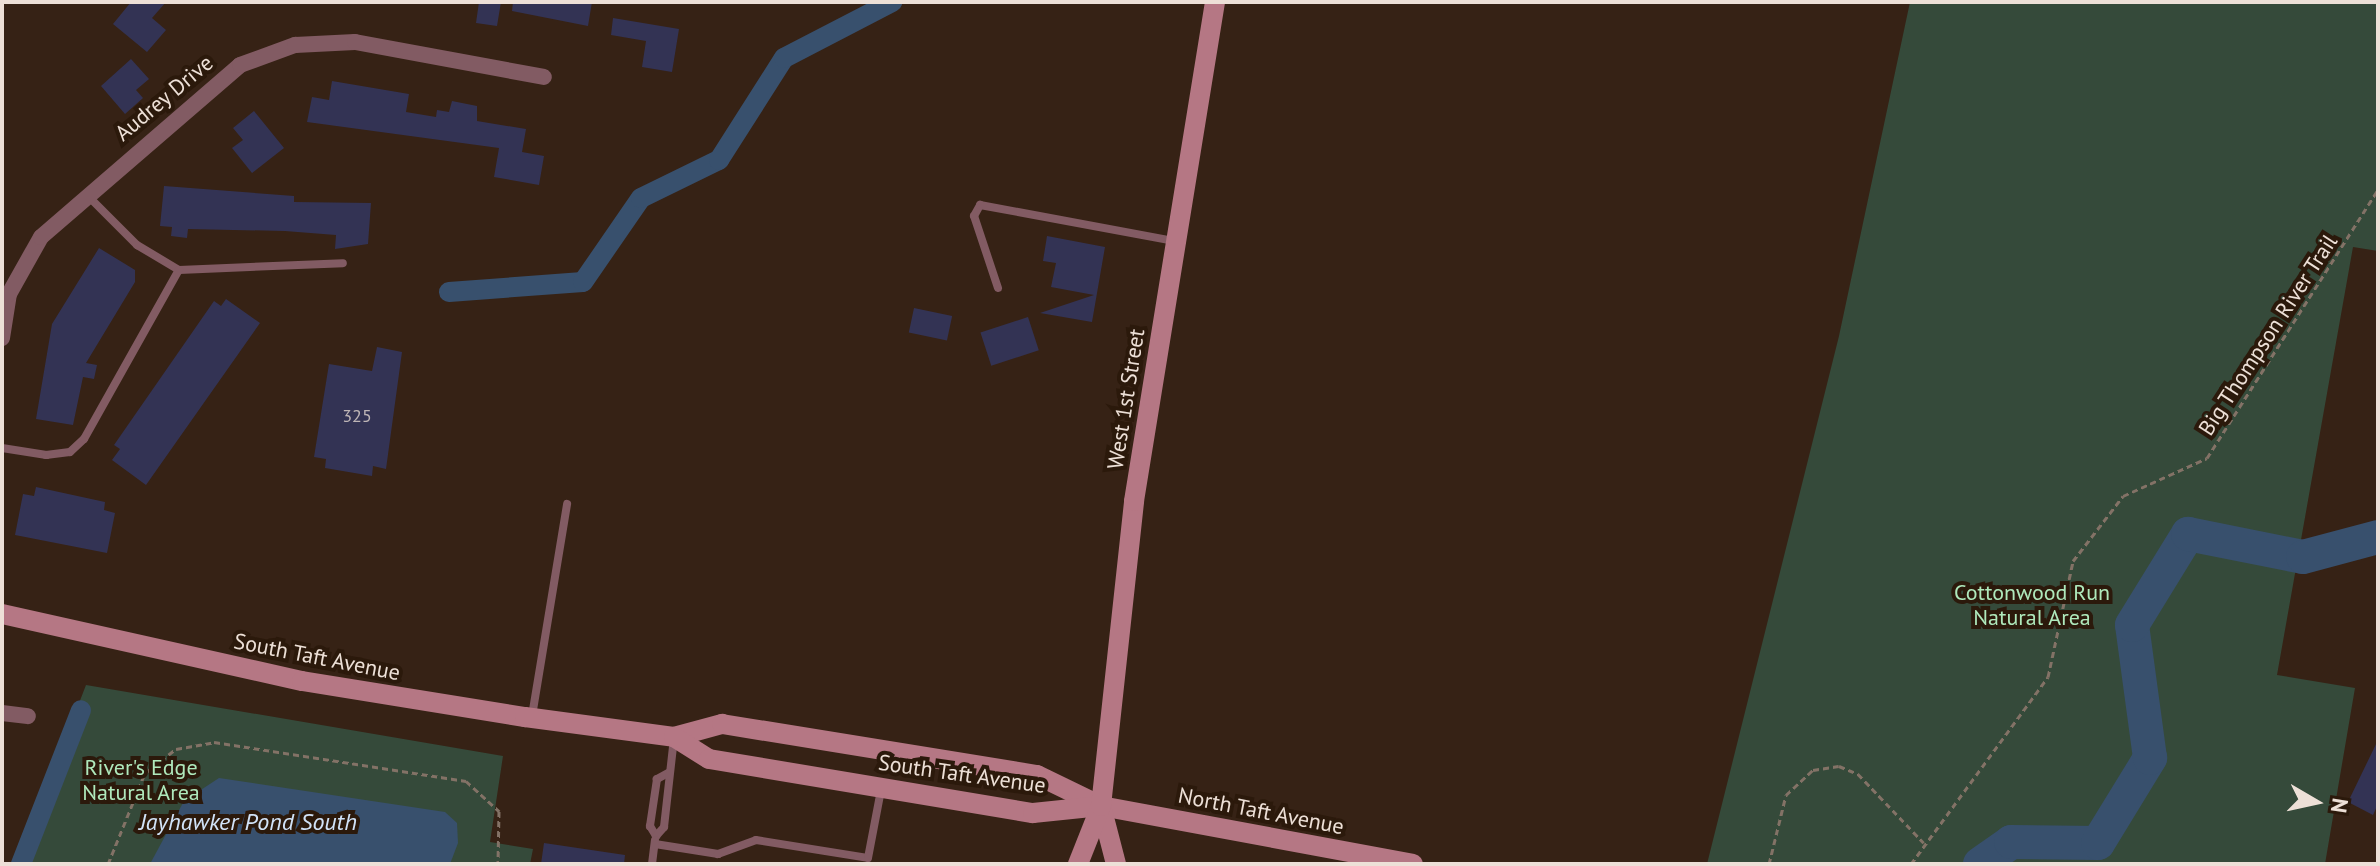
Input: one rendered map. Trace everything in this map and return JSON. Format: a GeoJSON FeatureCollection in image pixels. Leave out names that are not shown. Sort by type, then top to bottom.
{"type":"FeatureCollection","features":[{"type":"Feature","properties":{"kind":"main road","name":"West 1st Street"},"geometry":{"type":"LineString","coordinates":[[1078,864],[1101,806],[1134,501],[1215,2]]}},
{"type":"Feature","properties":{"kind":"main road","name":"South Taft Avenue"},"geometry":{"type":"LineString","coordinates":[[2,614],[302,681],[532,717],[674,737],[722,724],[1037,775],[1101,806]]}},
{"type":"Feature","properties":{"kind":"main road","name":"South Taft Avenue"},"geometry":{"type":"LineString","coordinates":[[674,737],[709,759],[1033,813],[1101,806]]}},
{"type":"Feature","properties":{"kind":"main road","name":"West 1st Street"},"geometry":{"type":"LineString","coordinates":[[1101,806],[1116,864]]}},
{"type":"Feature","properties":{"kind":"main road","name":"North Taft Avenue"},"geometry":{"type":"LineString","coordinates":[[1101,806],[1413,864]]}},
{"type":"Feature","properties":{"kind":"street","name":"Audrey Drive"},"geometry":{"type":"LineString","coordinates":[[2,338],[18,274],[41,237],[223,75],[295,45],[355,42],[544,77]]}},
{"type":"Feature","properties":{"kind":"street"},"geometry":{"type":"LineString","coordinates":[[2,713],[28,716]]}},
{"type":"Feature","properties":{"kind":"lane"},"geometry":{"type":"LineString","coordinates":[[86,195],[137,245],[179,270],[343,263]]}},
{"type":"Feature","properties":{"kind":"lane"},"geometry":{"type":"LineString","coordinates":[[998,288],[974,216],[980,205],[1176,241]]}},
{"type":"Feature","properties":{"kind":"lane"},"geometry":{"type":"LineString","coordinates":[[2,448],[46,455],[70,452],[84,439],[179,270]]}},
{"type":"Feature","properties":{"kind":"lane"},"geometry":{"type":"LineString","coordinates":[[532,717],[567,504]]}},
{"type":"Feature","properties":{"kind":"lane"},"geometry":{"type":"LineString","coordinates":[[655,840],[664,827],[674,737]]}},
{"type":"Feature","properties":{"kind":"lane"},"geometry":{"type":"LineString","coordinates":[[652,864],[655,840],[650,826],[657,779],[668,773]]}},
{"type":"Feature","properties":{"kind":"lane"},"geometry":{"type":"LineString","coordinates":[[655,840],[718,854],[756,840],[867,861],[882,788]]}},
{"type":"Feature","properties":{"kind":"path","name":"Big Thompson River Trail"},"geometry":{"type":"LineString","coordinates":[[1911,864],[2048,677],[2073,561],[2123,496],[2207,458],[2378,190]]}},
{"type":"Feature","properties":{"kind":"path"},"geometry":{"type":"LineString","coordinates":[[108,864],[145,773],[176,749],[214,742],[466,781],[499,811],[498,864]]}},
{"type":"Feature","properties":{"kind":"path"},"geometry":{"type":"LineString","coordinates":[[1769,864],[1786,795],[1813,770],[1839,766],[1858,774],[1924,843]]}},
{"type":"Feature","properties":{"kind":"green space","name":"Cottonwood Run Natural Area"},"geometry":{"type":"Polygon","coordinates":[[[1910,2],[2378,2],[2378,251],[2353,247],[2277,675],[2355,688],[2325,864],[1707,864],[1839,336],[1910,2]]]}},
{"type":"Feature","properties":{"kind":"green space","name":"River's Edge Natural Area"},"geometry":{"type":"Polygon","coordinates":[[[86,685],[503,756],[490,842],[533,849],[530,864],[17,864],[86,685]]]}},
{"type":"Feature","properties":{"kind":"water","name":"Jayhawker Pond South"},"geometry":{"type":"Polygon","coordinates":[[[219,778],[445,812],[457,823],[458,843],[450,864],[150,864],[184,801],[219,778]]]}},
{"type":"Feature","properties":{"kind":"building"},"geometry":{"type":"Polygon","coordinates":[[[131,2],[166,2],[152,18],[166,30],[147,52],[113,24],[131,2]]]}},
{"type":"Feature","properties":{"kind":"building"},"geometry":{"type":"Polygon","coordinates":[[[479,2],[501,2],[497,26],[476,23],[479,2]]]}},
{"type":"Feature","properties":{"kind":"building"},"geometry":{"type":"Polygon","coordinates":[[[513,2],[592,2],[588,26],[512,11],[513,2]]]}},
{"type":"Feature","properties":{"kind":"building"},"geometry":{"type":"Polygon","coordinates":[[[613,18],[679,29],[672,72],[642,67],[646,41],[611,35],[613,18]]]}},
{"type":"Feature","properties":{"kind":"building"},"geometry":{"type":"Polygon","coordinates":[[[131,59],[149,79],[136,90],[143,98],[125,114],[101,86],[131,59]]]}},
{"type":"Feature","properties":{"kind":"building"},"geometry":{"type":"Polygon","coordinates":[[[332,81],[409,94],[406,112],[436,117],[437,110],[449,112],[452,101],[477,106],[477,121],[526,129],[522,152],[544,156],[539,185],[494,177],[499,148],[307,122],[312,97],[329,100],[332,81]]]}},
{"type":"Feature","properties":{"kind":"building"},"geometry":{"type":"Polygon","coordinates":[[[254,111],[284,148],[252,173],[232,148],[243,140],[233,128],[254,111]]]}},
{"type":"Feature","properties":{"kind":"building"},"geometry":{"type":"Polygon","coordinates":[[[164,186],[294,196],[294,202],[371,203],[368,244],[335,249],[336,235],[285,231],[188,229],[187,238],[171,236],[172,227],[160,226],[164,186]]]}},
{"type":"Feature","properties":{"kind":"building"},"geometry":{"type":"Polygon","coordinates":[[[1047,236],[1105,247],[1092,322],[1040,313],[1094,295],[1051,287],[1056,263],[1043,261],[1047,236]]]}},
{"type":"Feature","properties":{"kind":"building"},"geometry":{"type":"Polygon","coordinates":[[[99,248],[135,270],[135,282],[86,363],[97,365],[94,379],[83,377],[73,425],[36,419],[52,324],[99,248]]]}},
{"type":"Feature","properties":{"kind":"building"},"geometry":{"type":"Polygon","coordinates":[[[226,299],[260,323],[146,485],[112,460],[120,449],[114,445],[214,301],[221,306],[226,299]]]}},
{"type":"Feature","properties":{"kind":"building"},"geometry":{"type":"Polygon","coordinates":[[[914,308],[952,316],[947,341],[909,332],[914,308]]]}},
{"type":"Feature","properties":{"kind":"building"},"geometry":{"type":"Polygon","coordinates":[[[1028,317],[1039,350],[991,366],[980,332],[1028,317]]]}},
{"type":"Feature","properties":{"kind":"building"},"geometry":{"type":"Polygon","coordinates":[[[377,347],[402,352],[386,469],[373,466],[372,476],[325,468],[326,459],[314,457],[329,364],[372,371],[377,347]]]}},
{"type":"Feature","properties":{"kind":"building"},"geometry":{"type":"Polygon","coordinates":[[[36,487],[105,502],[104,510],[115,513],[107,553],[15,535],[23,494],[34,496],[36,487]]]}},
{"type":"Feature","properties":{"kind":"building"},"geometry":{"type":"Polygon","coordinates":[[[2378,740],[2378,804],[2373,815],[2348,802],[2378,740]]]}},
{"type":"Feature","properties":{"kind":"building"},"geometry":{"type":"Polygon","coordinates":[[[544,843],[625,855],[624,864],[541,864],[544,843]]]}},
{"type":"Feature","properties":{"kind":"waterway"},"geometry":{"type":"LineString","coordinates":[[449,292],[583,282],[641,198],[719,160],[784,58],[892,2]]}},
{"type":"Feature","properties":{"kind":"waterway"},"geometry":{"type":"LineString","coordinates":[[1980,864],[2011,842],[2098,843],[2150,758],[2132,625],[2188,534],[2303,557],[2378,537]]}},
{"type":"Feature","properties":{"kind":"waterway"},"geometry":{"type":"LineString","coordinates":[[21,864],[81,710]]}}]}
